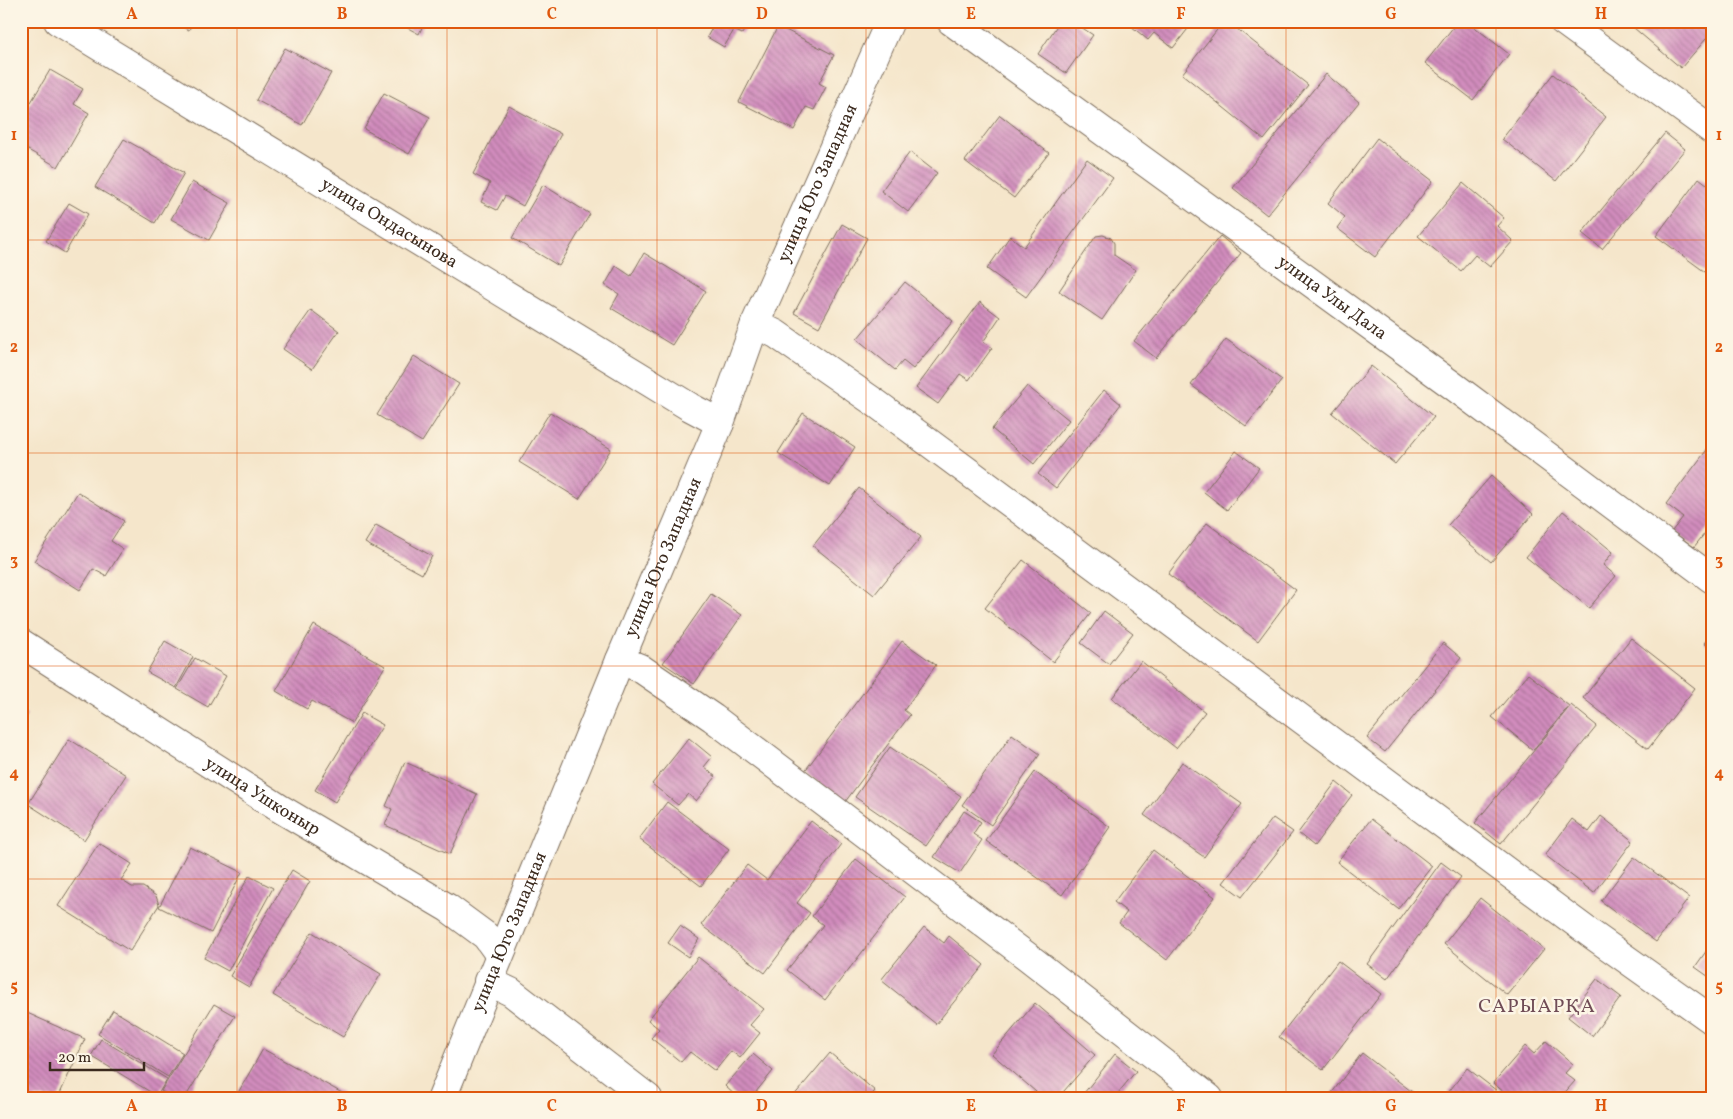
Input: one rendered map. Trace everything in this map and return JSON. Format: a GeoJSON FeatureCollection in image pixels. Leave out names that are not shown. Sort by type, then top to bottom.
{"type":"FeatureCollection","features":[{"type":"Feature","properties":{"kind":"street","name":"улица Ондасынова"},"geometry":{"type":"LineString","coordinates":[[58,21],[682,402],[720,423]]}},
{"type":"Feature","properties":{"kind":"street","name":"улица Юго Западная"},"geometry":{"type":"LineString","coordinates":[[442,1098],[620,660],[720,423],[755,324],[890,21]]}},
{"type":"Feature","properties":{"kind":"street","name":"улица Улы Дала"},"geometry":{"type":"LineString","coordinates":[[951,21],[1452,385],[1712,579]]}},
{"type":"Feature","properties":{"kind":"street"},"geometry":{"type":"LineString","coordinates":[[1563,21],[1712,130]]}},
{"type":"Feature","properties":{"kind":"street"},"geometry":{"type":"LineString","coordinates":[[755,324],[776,334],[878,404],[1591,934],[1712,1020]]}},
{"type":"Feature","properties":{"kind":"street","name":"улица Ушконыр"},"geometry":{"type":"LineString","coordinates":[[21,643],[278,808],[448,908],[486,936],[499,954]]}},
{"type":"Feature","properties":{"kind":"street"},"geometry":{"type":"LineString","coordinates":[[620,660],[640,668],[713,718],[1028,957],[1209,1098]]}},
{"type":"Feature","properties":{"kind":"street"},"geometry":{"type":"LineString","coordinates":[[488,981],[511,992],[648,1098]]}},
{"type":"Feature","properties":{"kind":"building"},"geometry":{"type":"Polygon","coordinates":[[[170,21],[193,21],[189,30],[170,21]]]}},
{"type":"Feature","properties":{"kind":"building"},"geometry":{"type":"Polygon","coordinates":[[[395,21],[425,21],[419,34],[395,21]]]}},
{"type":"Feature","properties":{"kind":"building"},"geometry":{"type":"Polygon","coordinates":[[[716,21],[750,21],[742,34],[734,30],[724,47],[707,37],[716,21]]]}},
{"type":"Feature","properties":{"kind":"building"},"geometry":{"type":"Polygon","coordinates":[[[1060,21],[1072,21],[1093,35],[1066,73],[1038,54],[1060,21]]]}},
{"type":"Feature","properties":{"kind":"building"},"geometry":{"type":"Polygon","coordinates":[[[1125,21],[1194,21],[1173,48],[1154,33],[1148,40],[1125,21]]]}},
{"type":"Feature","properties":{"kind":"building"},"geometry":{"type":"Polygon","coordinates":[[[1224,21],[1227,21],[1308,85],[1264,140],[1182,74],[1224,21]]]}},
{"type":"Feature","properties":{"kind":"building"},"geometry":{"type":"Polygon","coordinates":[[[1458,21],[1467,21],[1509,54],[1473,100],[1425,63],[1458,21]]]}},
{"type":"Feature","properties":{"kind":"building"},"geometry":{"type":"Polygon","coordinates":[[[1628,21],[1708,21],[1712,25],[1712,32],[1681,68],[1628,21]]]}},
{"type":"Feature","properties":{"kind":"building"},"geometry":{"type":"Polygon","coordinates":[[[778,26],[834,55],[819,83],[826,87],[814,110],[806,107],[794,130],[739,102],[778,26]]]}},
{"type":"Feature","properties":{"kind":"building"},"geometry":{"type":"Polygon","coordinates":[[[285,48],[331,73],[302,125],[256,100],[285,48]]]}},
{"type":"Feature","properties":{"kind":"building"},"geometry":{"type":"Polygon","coordinates":[[[50,70],[83,89],[74,104],[89,113],[58,167],[21,146],[21,119],[50,70]]]}},
{"type":"Feature","properties":{"kind":"building"},"geometry":{"type":"Polygon","coordinates":[[[1326,74],[1359,102],[1267,215],[1233,188],[1326,74]]]}},
{"type":"Feature","properties":{"kind":"building"},"geometry":{"type":"Polygon","coordinates":[[[1553,74],[1606,117],[1556,181],[1502,139],[1553,74]]]}},
{"type":"Feature","properties":{"kind":"building"},"geometry":{"type":"Polygon","coordinates":[[[384,93],[430,117],[409,154],[364,129],[384,93]]]}},
{"type":"Feature","properties":{"kind":"building"},"geometry":{"type":"Polygon","coordinates":[[[509,106],[561,134],[523,206],[505,196],[497,210],[481,202],[490,183],[473,174],[509,106]]]}},
{"type":"Feature","properties":{"kind":"building"},"geometry":{"type":"Polygon","coordinates":[[[1000,115],[1049,153],[1014,198],[965,161],[1000,115]]]}},
{"type":"Feature","properties":{"kind":"building"},"geometry":{"type":"Polygon","coordinates":[[[1665,133],[1685,149],[1602,249],[1582,233],[1665,133]]]}},
{"type":"Feature","properties":{"kind":"building"},"geometry":{"type":"Polygon","coordinates":[[[1377,138],[1433,181],[1375,257],[1337,228],[1345,217],[1328,203],[1377,138]]]}},
{"type":"Feature","properties":{"kind":"building"},"geometry":{"type":"Polygon","coordinates":[[[124,139],[184,173],[155,223],[95,187],[124,139]]]}},
{"type":"Feature","properties":{"kind":"building"},"geometry":{"type":"Polygon","coordinates":[[[910,152],[937,173],[908,212],[881,191],[910,152]]]}},
{"type":"Feature","properties":{"kind":"building"},"geometry":{"type":"Polygon","coordinates":[[[1087,159],[1113,178],[1026,297],[987,269],[1010,236],[1024,247],[1087,159]]]}},
{"type":"Feature","properties":{"kind":"building"},"geometry":{"type":"Polygon","coordinates":[[[1699,178],[1712,188],[1712,277],[1656,236],[1699,178]]]}},
{"type":"Feature","properties":{"kind":"building"},"geometry":{"type":"Polygon","coordinates":[[[192,182],[230,203],[209,240],[171,219],[192,182]]]}},
{"type":"Feature","properties":{"kind":"building"},"geometry":{"type":"Polygon","coordinates":[[[1463,183],[1504,218],[1497,226],[1513,241],[1490,267],[1475,255],[1461,271],[1418,236],[1463,183]]]}},
{"type":"Feature","properties":{"kind":"building"},"geometry":{"type":"Polygon","coordinates":[[[543,185],[590,214],[559,266],[512,238],[543,185]]]}},
{"type":"Feature","properties":{"kind":"building"},"geometry":{"type":"Polygon","coordinates":[[[69,203],[88,214],[65,253],[46,241],[69,203]]]}},
{"type":"Feature","properties":{"kind":"building"},"geometry":{"type":"Polygon","coordinates":[[[842,224],[867,238],[819,327],[794,313],[842,224]]]}},
{"type":"Feature","properties":{"kind":"building"},"geometry":{"type":"Polygon","coordinates":[[[1103,235],[1111,238],[1114,243],[1114,255],[1136,270],[1102,320],[1059,291],[1096,236],[1103,235]]]}},
{"type":"Feature","properties":{"kind":"building"},"geometry":{"type":"Polygon","coordinates":[[[1220,236],[1241,253],[1156,358],[1134,341],[1220,236]]]}},
{"type":"Feature","properties":{"kind":"building"},"geometry":{"type":"Polygon","coordinates":[[[644,253],[706,291],[672,345],[611,308],[619,294],[605,285],[616,266],[631,276],[644,253]]]}},
{"type":"Feature","properties":{"kind":"building"},"geometry":{"type":"Polygon","coordinates":[[[905,282],[953,321],[913,369],[903,361],[895,370],[857,339],[905,282]]]}},
{"type":"Feature","properties":{"kind":"building"},"geometry":{"type":"Polygon","coordinates":[[[980,302],[1000,317],[983,342],[992,348],[969,380],[960,374],[938,404],[916,388],[980,302]]]}},
{"type":"Feature","properties":{"kind":"building"},"geometry":{"type":"Polygon","coordinates":[[[311,310],[339,331],[312,369],[283,349],[311,310]]]}},
{"type":"Feature","properties":{"kind":"building"},"geometry":{"type":"Polygon","coordinates":[[[1226,339],[1282,380],[1246,426],[1191,385],[1226,339]]]}},
{"type":"Feature","properties":{"kind":"building"},"geometry":{"type":"Polygon","coordinates":[[[414,356],[459,384],[422,442],[377,415],[414,356]]]}},
{"type":"Feature","properties":{"kind":"building"},"geometry":{"type":"Polygon","coordinates":[[[1371,366],[1434,417],[1395,464],[1332,413],[1371,366]]]}},
{"type":"Feature","properties":{"kind":"building"},"geometry":{"type":"Polygon","coordinates":[[[1027,386],[1069,420],[1034,464],[992,429],[1027,386]]]}},
{"type":"Feature","properties":{"kind":"building"},"geometry":{"type":"Polygon","coordinates":[[[1104,390],[1121,404],[1056,488],[1038,474],[1104,390]]]}},
{"type":"Feature","properties":{"kind":"building"},"geometry":{"type":"Polygon","coordinates":[[[550,412],[611,449],[579,499],[519,462],[550,412]]]}},
{"type":"Feature","properties":{"kind":"building"},"geometry":{"type":"Polygon","coordinates":[[[803,413],[855,447],[830,486],[778,453],[803,413]]]}},
{"type":"Feature","properties":{"kind":"building"},"geometry":{"type":"Polygon","coordinates":[[[1712,443],[1712,524],[1694,547],[1672,531],[1683,517],[1666,504],[1712,443]]]}},
{"type":"Feature","properties":{"kind":"building"},"geometry":{"type":"Polygon","coordinates":[[[1236,451],[1259,468],[1227,510],[1204,492],[1236,451]]]}},
{"type":"Feature","properties":{"kind":"building"},"geometry":{"type":"Polygon","coordinates":[[[1491,476],[1533,514],[1491,562],[1448,525],[1491,476]]]}},
{"type":"Feature","properties":{"kind":"building"},"geometry":{"type":"Polygon","coordinates":[[[859,488],[921,537],[874,595],[813,546],[859,488]]]}},
{"type":"Feature","properties":{"kind":"building"},"geometry":{"type":"Polygon","coordinates":[[[78,492],[124,521],[111,541],[123,549],[106,576],[93,569],[80,590],[34,561],[78,492]]]}},
{"type":"Feature","properties":{"kind":"building"},"geometry":{"type":"Polygon","coordinates":[[[1563,511],[1613,552],[1603,565],[1616,576],[1589,608],[1526,557],[1563,511]]]}},
{"type":"Feature","properties":{"kind":"building"},"geometry":{"type":"Polygon","coordinates":[[[1207,523],[1296,590],[1258,641],[1168,574],[1207,523]]]}},
{"type":"Feature","properties":{"kind":"building"},"geometry":{"type":"Polygon","coordinates":[[[376,525],[432,556],[422,574],[365,543],[376,525]]]}},
{"type":"Feature","properties":{"kind":"building"},"geometry":{"type":"Polygon","coordinates":[[[1023,560],[1091,613],[1053,662],[985,608],[1023,560]]]}},
{"type":"Feature","properties":{"kind":"building"},"geometry":{"type":"Polygon","coordinates":[[[711,594],[742,615],[694,684],[663,663],[711,594]]]}},
{"type":"Feature","properties":{"kind":"building"},"geometry":{"type":"Polygon","coordinates":[[[1104,611],[1133,633],[1109,664],[1081,643],[1104,611]]]}},
{"type":"Feature","properties":{"kind":"building"},"geometry":{"type":"Polygon","coordinates":[[[314,625],[385,666],[352,723],[312,701],[307,709],[276,691],[314,625]]]}},
{"type":"Feature","properties":{"kind":"building"},"geometry":{"type":"Polygon","coordinates":[[[1712,634],[1712,650],[1704,643],[1712,634]]]}},
{"type":"Feature","properties":{"kind":"building"},"geometry":{"type":"Polygon","coordinates":[[[1631,638],[1695,688],[1648,749],[1583,698],[1631,638]]]}},
{"type":"Feature","properties":{"kind":"building"},"geometry":{"type":"Polygon","coordinates":[[[165,641],[193,657],[176,688],[147,672],[165,641]]]}},
{"type":"Feature","properties":{"kind":"building"},"geometry":{"type":"Polygon","coordinates":[[[902,641],[936,665],[904,710],[910,715],[845,802],[804,772],[902,641]]]}},
{"type":"Feature","properties":{"kind":"building"},"geometry":{"type":"Polygon","coordinates":[[[1443,643],[1461,658],[1385,752],[1367,738],[1443,643]]]}},
{"type":"Feature","properties":{"kind":"building"},"geometry":{"type":"Polygon","coordinates":[[[195,658],[226,676],[208,707],[177,689],[195,658]]]}},
{"type":"Feature","properties":{"kind":"building"},"geometry":{"type":"Polygon","coordinates":[[[1141,661],[1205,712],[1176,748],[1112,698],[1141,661]]]}},
{"type":"Feature","properties":{"kind":"building"},"geometry":{"type":"Polygon","coordinates":[[[1528,674],[1569,706],[1533,750],[1492,717],[1528,674]]]}},
{"type":"Feature","properties":{"kind":"building"},"geometry":{"type":"Polygon","coordinates":[[[1571,705],[1597,726],[1501,844],[1475,823],[1571,705]]]}},
{"type":"Feature","properties":{"kind":"building"},"geometry":{"type":"Polygon","coordinates":[[[21,711],[27,715],[21,724],[21,711]]]}},
{"type":"Feature","properties":{"kind":"building"},"geometry":{"type":"Polygon","coordinates":[[[362,713],[383,725],[335,802],[315,790],[362,713]]]}},
{"type":"Feature","properties":{"kind":"building"},"geometry":{"type":"Polygon","coordinates":[[[1012,734],[1040,754],[991,825],[962,805],[1012,734]]]}},
{"type":"Feature","properties":{"kind":"building"},"geometry":{"type":"Polygon","coordinates":[[[689,738],[712,757],[704,767],[716,777],[696,801],[688,794],[678,805],[652,784],[689,738]]]}},
{"type":"Feature","properties":{"kind":"building"},"geometry":{"type":"Polygon","coordinates":[[[69,739],[126,775],[84,840],[28,804],[69,739]]]}},
{"type":"Feature","properties":{"kind":"building"},"geometry":{"type":"Polygon","coordinates":[[[890,747],[961,796],[926,846],[855,797],[890,747]]]}},
{"type":"Feature","properties":{"kind":"building"},"geometry":{"type":"Polygon","coordinates":[[[405,762],[477,794],[450,854],[385,825],[392,809],[386,806],[405,762]]]}},
{"type":"Feature","properties":{"kind":"building"},"geometry":{"type":"Polygon","coordinates":[[[1182,762],[1242,804],[1204,857],[1144,815],[1182,762]]]}},
{"type":"Feature","properties":{"kind":"building"},"geometry":{"type":"Polygon","coordinates":[[[1035,772],[1110,827],[1062,895],[986,841],[1035,772]]]}},
{"type":"Feature","properties":{"kind":"building"},"geometry":{"type":"Polygon","coordinates":[[[1336,782],[1352,795],[1314,846],[1298,833],[1336,782]]]}},
{"type":"Feature","properties":{"kind":"building"},"geometry":{"type":"Polygon","coordinates":[[[667,802],[729,849],[701,886],[639,839],[667,802]]]}},
{"type":"Feature","properties":{"kind":"building"},"geometry":{"type":"Polygon","coordinates":[[[964,811],[981,822],[973,834],[982,840],[960,873],[934,857],[964,811]]]}},
{"type":"Feature","properties":{"kind":"building"},"geometry":{"type":"Polygon","coordinates":[[[1601,816],[1633,841],[1594,893],[1545,855],[1572,819],[1589,832],[1601,816]]]}},
{"type":"Feature","properties":{"kind":"building"},"geometry":{"type":"Polygon","coordinates":[[[1273,818],[1293,832],[1242,897],[1223,883],[1273,818]]]}},
{"type":"Feature","properties":{"kind":"building"},"geometry":{"type":"Polygon","coordinates":[[[1371,819],[1432,866],[1398,909],[1337,862],[1371,819]]]}},
{"type":"Feature","properties":{"kind":"building"},"geometry":{"type":"Polygon","coordinates":[[[811,821],[841,844],[797,903],[810,913],[765,973],[701,925],[747,865],[767,880],[811,821]]]}},
{"type":"Feature","properties":{"kind":"building"},"geometry":{"type":"Polygon","coordinates":[[[99,843],[132,864],[121,880],[132,887],[143,887],[156,896],[159,905],[130,951],[58,906],[99,843]]]}},
{"type":"Feature","properties":{"kind":"building"},"geometry":{"type":"Polygon","coordinates":[[[190,847],[242,872],[211,933],[159,907],[190,847]]]}},
{"type":"Feature","properties":{"kind":"building"},"geometry":{"type":"Polygon","coordinates":[[[1153,850],[1215,897],[1167,960],[1119,923],[1127,912],[1114,902],[1153,850]]]}},
{"type":"Feature","properties":{"kind":"building"},"geometry":{"type":"Polygon","coordinates":[[[1634,857],[1689,898],[1656,942],[1601,901],[1634,857]]]}},
{"type":"Feature","properties":{"kind":"building"},"geometry":{"type":"Polygon","coordinates":[[[856,859],[905,897],[825,1000],[787,970],[823,925],[812,916],[856,859]]]}},
{"type":"Feature","properties":{"kind":"building"},"geometry":{"type":"Polygon","coordinates":[[[1441,862],[1461,877],[1387,979],[1367,964],[1441,862]]]}},
{"type":"Feature","properties":{"kind":"building"},"geometry":{"type":"Polygon","coordinates":[[[292,870],[310,881],[249,987],[230,976],[292,870]]]}},
{"type":"Feature","properties":{"kind":"building"},"geometry":{"type":"Polygon","coordinates":[[[249,876],[273,888],[228,971],[204,958],[249,876]]]}},
{"type":"Feature","properties":{"kind":"building"},"geometry":{"type":"Polygon","coordinates":[[[1480,898],[1544,949],[1507,995],[1444,944],[1480,898]]]}},
{"type":"Feature","properties":{"kind":"building"},"geometry":{"type":"Polygon","coordinates":[[[680,926],[699,939],[688,957],[668,943],[680,926]]]}},
{"type":"Feature","properties":{"kind":"building"},"geometry":{"type":"Polygon","coordinates":[[[924,927],[944,943],[949,936],[984,965],[936,1024],[881,980],[924,927]]]}},
{"type":"Feature","properties":{"kind":"building"},"geometry":{"type":"Polygon","coordinates":[[[312,932],[381,974],[343,1037],[273,995],[312,932]]]}},
{"type":"Feature","properties":{"kind":"building"},"geometry":{"type":"Polygon","coordinates":[[[1712,943],[1712,979],[1695,967],[1712,943]]]}},
{"type":"Feature","properties":{"kind":"building"},"geometry":{"type":"Polygon","coordinates":[[[698,957],[764,1009],[750,1025],[760,1033],[740,1058],[731,1051],[715,1071],[690,1052],[681,1062],[651,1038],[659,1029],[648,1020],[698,957]]]}},
{"type":"Feature","properties":{"kind":"building"},"geometry":{"type":"Polygon","coordinates":[[[1338,961],[1381,994],[1323,1070],[1279,1037],[1338,961]]]}},
{"type":"Feature","properties":{"kind":"building"},"geometry":{"type":"Polygon","coordinates":[[[1597,979],[1621,997],[1592,1036],[1568,1017],[1597,979]]]}},
{"type":"Feature","properties":{"kind":"building"},"geometry":{"type":"Polygon","coordinates":[[[1035,1003],[1095,1055],[1058,1098],[1043,1098],[992,1054],[1035,1003]]]}},
{"type":"Feature","properties":{"kind":"building"},"geometry":{"type":"Polygon","coordinates":[[[214,1004],[235,1016],[185,1098],[172,1098],[161,1091],[214,1004]]]}},
{"type":"Feature","properties":{"kind":"building"},"geometry":{"type":"Polygon","coordinates":[[[113,1010],[183,1053],[168,1077],[98,1034],[113,1010]]]}},
{"type":"Feature","properties":{"kind":"building"},"geometry":{"type":"Polygon","coordinates":[[[25,1012],[85,1039],[58,1098],[21,1098],[21,1020],[25,1012]]]}},
{"type":"Feature","properties":{"kind":"building"},"geometry":{"type":"Polygon","coordinates":[[[101,1039],[167,1079],[157,1096],[91,1056],[101,1039]]]}},
{"type":"Feature","properties":{"kind":"building"},"geometry":{"type":"Polygon","coordinates":[[[1546,1041],[1573,1064],[1565,1073],[1575,1081],[1560,1098],[1511,1098],[1493,1083],[1525,1046],[1534,1054],[1546,1041]]]}},
{"type":"Feature","properties":{"kind":"building"},"geometry":{"type":"Polygon","coordinates":[[[263,1049],[342,1093],[339,1098],[235,1098],[263,1049]]]}},
{"type":"Feature","properties":{"kind":"building"},"geometry":{"type":"Polygon","coordinates":[[[830,1053],[875,1091],[869,1098],[792,1098],[830,1053]]]}},
{"type":"Feature","properties":{"kind":"building"},"geometry":{"type":"Polygon","coordinates":[[[1362,1053],[1420,1098],[1328,1098],[1362,1053]]]}},
{"type":"Feature","properties":{"kind":"building"},"geometry":{"type":"Polygon","coordinates":[[[753,1054],[773,1071],[751,1098],[738,1098],[725,1086],[753,1054]]]}},
{"type":"Feature","properties":{"kind":"building"},"geometry":{"type":"Polygon","coordinates":[[[1115,1054],[1136,1071],[1114,1098],[1080,1098],[1115,1054]]]}},
{"type":"Feature","properties":{"kind":"building"},"geometry":{"type":"Polygon","coordinates":[[[1467,1068],[1501,1094],[1499,1098],[1454,1098],[1448,1093],[1467,1068]]]}},
{"type":"Feature","properties":{"kind":"district","name":"САРЫАРҚА"},"geometry":{"type":"Point","coordinates":[1537,1007]}}]}
